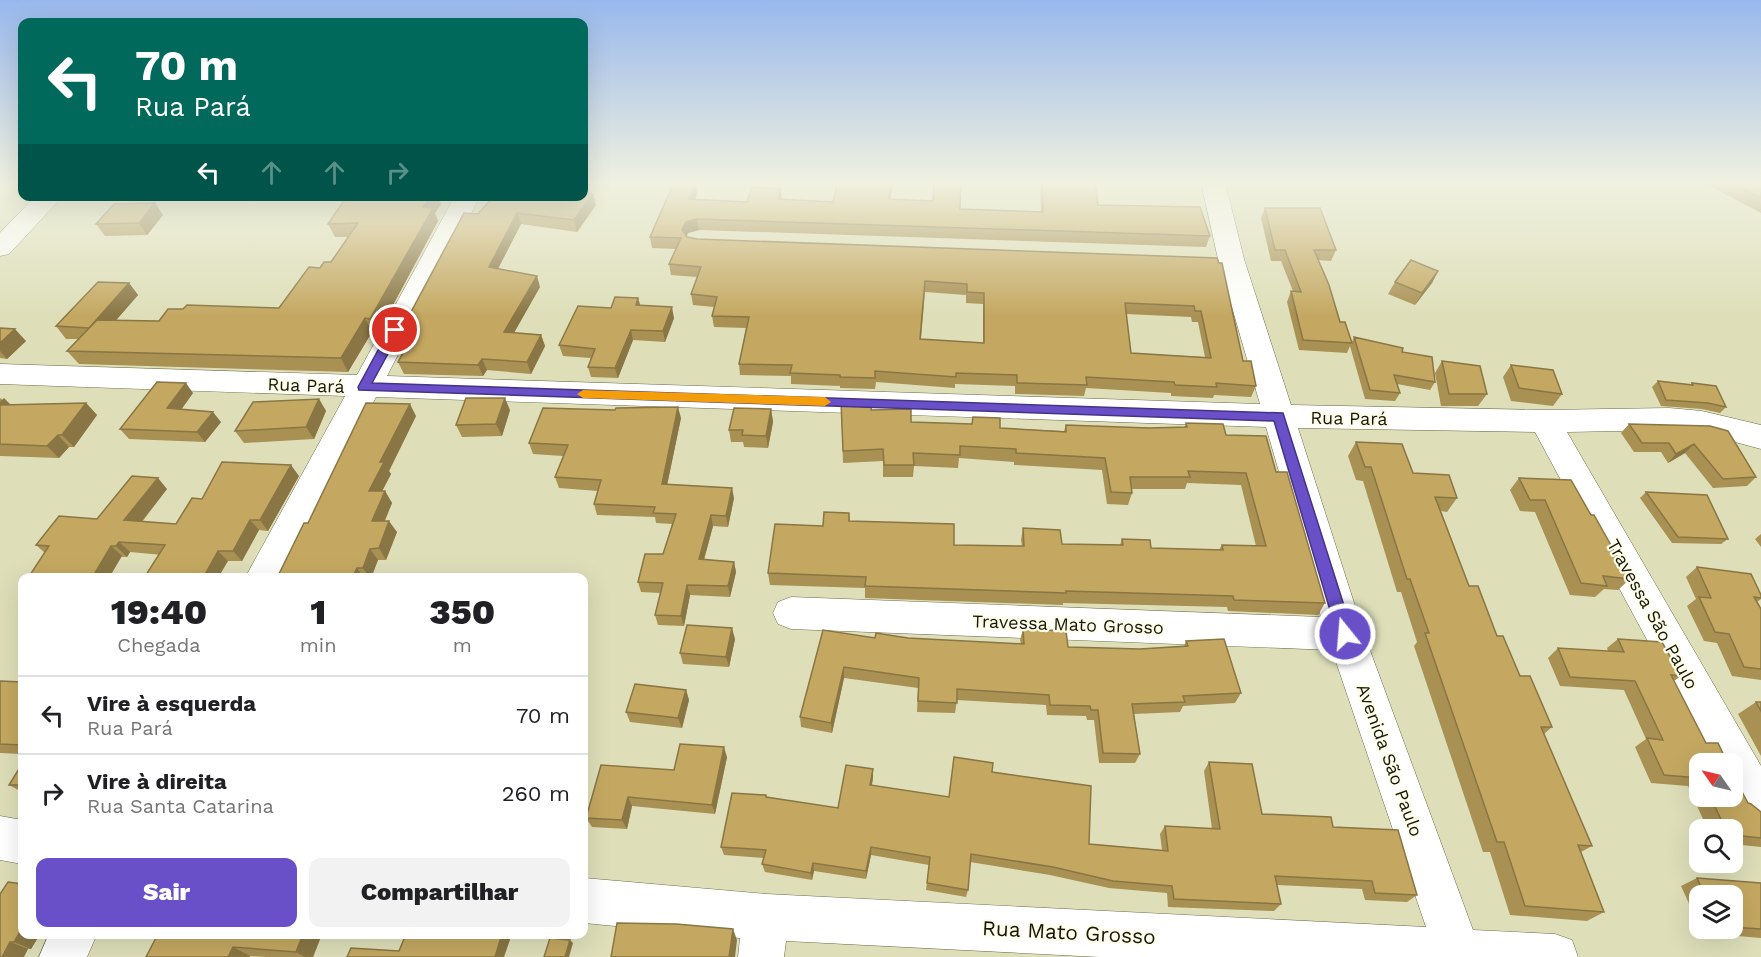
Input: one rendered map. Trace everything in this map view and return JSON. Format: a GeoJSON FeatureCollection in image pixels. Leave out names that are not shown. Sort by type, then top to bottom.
{"type":"FeatureCollection","features":[{"type":"Feature","properties":{"kind":"street"},"geometry":{"type":"LineString","coordinates":[[0,248],[21,227]]}},
{"type":"Feature","properties":{"kind":"street"},"geometry":{"type":"LineString","coordinates":[[266,573],[451,227]]}},
{"type":"Feature","properties":{"kind":"street","name":"Avenida São Paulo"},"geometry":{"type":"LineString","coordinates":[[1217,227],[1219,258],[1279,416],[1345,634],[1459,954]]}},
{"type":"Feature","properties":{"kind":"street","name":"Rua Pará"},"geometry":{"type":"LineString","coordinates":[[0,374],[1279,416],[1545,421],[1629,418],[1702,422],[1761,437]]}},
{"type":"Feature","properties":{"kind":"street","name":"Travessa São Paulo"},"geometry":{"type":"LineString","coordinates":[[1545,421],[1761,807]]}},
{"type":"Feature","properties":{"kind":"street","name":"Travessa Mato Grosso"},"geometry":{"type":"LineString","coordinates":[[791,613],[1345,634]]}},
{"type":"Feature","properties":{"kind":"street"},"geometry":{"type":"LineString","coordinates":[[0,838],[18,841]]}},
{"type":"Feature","properties":{"kind":"street","name":"Rua Mato Grosso"},"geometry":{"type":"LineString","coordinates":[[588,902],[763,937],[1555,957]]}},
{"type":"Feature","properties":{"kind":"street"},"geometry":{"type":"LineString","coordinates":[[62,957],[71,939]]}},
{"type":"Feature","properties":{"kind":"building"},"geometry":{"type":"Polygon","coordinates":[[[355,227],[422,227],[370,319],[365,318],[341,358],[67,351],[97,320],[159,321],[168,309],[183,309],[187,305],[279,308],[309,267],[320,268],[324,262],[331,262],[355,227]]]}},
{"type":"Feature","properties":{"kind":"building"},"geometry":{"type":"Polygon","coordinates":[[[457,227],[510,227],[489,267],[537,276],[504,332],[541,335],[527,362],[482,359],[478,365],[398,362],[417,327],[404,325],[457,227]]]}},
{"type":"Feature","properties":{"kind":"building"},"geometry":{"type":"Polygon","coordinates":[[[655,227],[684,227],[682,230],[687,237],[697,239],[1217,258],[1219,263],[1222,263],[1243,361],[1251,361],[1256,386],[1216,383],[1217,387],[1175,385],[1174,382],[1086,377],[1087,385],[1017,383],[1017,375],[956,373],[956,377],[875,371],[875,378],[840,377],[840,375],[790,373],[792,365],[739,364],[749,317],[712,316],[717,297],[691,294],[701,267],[669,264],[681,238],[650,237],[655,227]],[[925,281],[920,339],[984,343],[984,293],[967,292],[967,284],[925,281]],[[1125,303],[1131,353],[1211,358],[1201,311],[1195,311],[1194,306],[1125,303]]]}},
{"type":"Feature","properties":{"kind":"building"},"geometry":{"type":"Polygon","coordinates":[[[928,227],[1207,227],[1210,236],[928,227]]]}},
{"type":"Feature","properties":{"kind":"building"},"geometry":{"type":"Polygon","coordinates":[[[1269,227],[1327,227],[1336,250],[1314,250],[1329,285],[1340,322],[1345,322],[1352,343],[1303,340],[1291,291],[1301,292],[1285,250],[1275,250],[1269,227]]]}},
{"type":"Feature","properties":{"kind":"building"},"geometry":{"type":"Polygon","coordinates":[[[1411,260],[1438,271],[1422,293],[1395,282],[1411,260]]]}},
{"type":"Feature","properties":{"kind":"building"},"geometry":{"type":"Polygon","coordinates":[[[98,282],[129,283],[89,328],[56,326],[98,282]]]}},
{"type":"Feature","properties":{"kind":"building"},"geometry":{"type":"Polygon","coordinates":[[[615,297],[638,298],[636,305],[672,307],[663,331],[631,330],[615,368],[588,367],[595,349],[559,345],[578,306],[611,308],[615,297]]]}},
{"type":"Feature","properties":{"kind":"building"},"geometry":{"type":"Polygon","coordinates":[[[0,328],[15,329],[0,343],[0,328]]]}},
{"type":"Feature","properties":{"kind":"building"},"geometry":{"type":"Polygon","coordinates":[[[1354,337],[1403,348],[1402,352],[1432,357],[1435,382],[1394,375],[1400,393],[1370,390],[1354,337]]]}},
{"type":"Feature","properties":{"kind":"building"},"geometry":{"type":"Polygon","coordinates":[[[1442,361],[1480,366],[1487,394],[1449,394],[1442,361]]]}},
{"type":"Feature","properties":{"kind":"building"},"geometry":{"type":"Polygon","coordinates":[[[1511,365],[1553,370],[1562,394],[1519,388],[1511,365]]]}},
{"type":"Feature","properties":{"kind":"building"},"geometry":{"type":"Polygon","coordinates":[[[1658,381],[1716,386],[1726,407],[1708,403],[1666,400],[1658,381]]]}},
{"type":"Feature","properties":{"kind":"building"},"geometry":{"type":"Polygon","coordinates":[[[157,382],[186,383],[167,408],[213,412],[197,432],[120,429],[157,382]]]}},
{"type":"Feature","properties":{"kind":"building"},"geometry":{"type":"Polygon","coordinates":[[[466,398],[505,398],[496,424],[456,425],[466,398]]]}},
{"type":"Feature","properties":{"kind":"building"},"geometry":{"type":"Polygon","coordinates":[[[319,399],[306,427],[235,431],[253,402],[319,399]]]}},
{"type":"Feature","properties":{"kind":"building"},"geometry":{"type":"Polygon","coordinates":[[[841,402],[872,403],[871,410],[911,409],[911,422],[972,424],[973,417],[1000,418],[1000,428],[1066,432],[1066,425],[1149,428],[1187,427],[1186,423],[1223,424],[1226,435],[1266,436],[1276,472],[1287,472],[1325,603],[1234,600],[1233,596],[865,586],[866,577],[768,573],[775,524],[823,526],[824,512],[849,513],[849,521],[954,524],[954,545],[1024,546],[1023,528],[1060,530],[1062,544],[1123,545],[1122,539],[1150,540],[1151,548],[1223,550],[1222,545],[1266,546],[1246,473],[1188,471],[1190,477],[1130,477],[1132,493],[1111,492],[1105,458],[1016,453],[1016,449],[960,446],[960,455],[913,453],[914,465],[884,465],[883,449],[843,451],[841,402]]]}},
{"type":"Feature","properties":{"kind":"building"},"geometry":{"type":"Polygon","coordinates":[[[86,403],[62,435],[58,435],[47,446],[0,444],[0,405],[86,403]]]}},
{"type":"Feature","properties":{"kind":"building"},"geometry":{"type":"Polygon","coordinates":[[[366,403],[410,404],[380,462],[384,462],[369,491],[385,491],[372,521],[389,521],[379,548],[370,549],[363,568],[357,568],[354,573],[279,573],[304,523],[308,523],[366,403]]]}},
{"type":"Feature","properties":{"kind":"building"},"geometry":{"type":"Polygon","coordinates":[[[678,407],[662,484],[732,488],[726,516],[711,515],[699,559],[734,562],[728,586],[687,585],[681,616],[655,615],[663,583],[638,582],[645,554],[663,554],[676,514],[653,513],[655,507],[594,504],[601,480],[555,477],[568,445],[529,443],[543,408],[615,410],[616,408],[678,407]]]}},
{"type":"Feature","properties":{"kind":"building"},"geometry":{"type":"Polygon","coordinates":[[[734,408],[771,409],[766,436],[742,435],[743,430],[729,430],[734,408]]]}},
{"type":"Feature","properties":{"kind":"building"},"geometry":{"type":"Polygon","coordinates":[[[1629,424],[1710,426],[1728,431],[1756,477],[1723,479],[1694,444],[1676,454],[1669,443],[1642,443],[1629,424]]]}},
{"type":"Feature","properties":{"kind":"building"},"geometry":{"type":"Polygon","coordinates":[[[1356,442],[1402,444],[1413,473],[1449,475],[1457,498],[1435,497],[1469,586],[1478,586],[1497,636],[1503,636],[1520,676],[1530,676],[1552,727],[1541,727],[1592,846],[1578,845],[1604,912],[1525,906],[1504,842],[1497,842],[1425,633],[1429,633],[1410,579],[1407,579],[1371,467],[1365,467],[1356,442]]]}},
{"type":"Feature","properties":{"kind":"building"},"geometry":{"type":"Polygon","coordinates":[[[222,462],[291,465],[260,520],[250,520],[233,551],[218,551],[206,573],[147,573],[165,545],[119,542],[116,546],[111,546],[95,573],[31,573],[49,546],[36,545],[59,516],[97,519],[132,476],[158,478],[124,520],[176,524],[192,498],[202,499],[222,462]]]}},
{"type":"Feature","properties":{"kind":"building"},"geometry":{"type":"Polygon","coordinates":[[[1519,478],[1571,480],[1591,515],[1594,515],[1630,579],[1603,576],[1607,586],[1581,583],[1545,500],[1530,500],[1519,478]]]}},
{"type":"Feature","properties":{"kind":"building"},"geometry":{"type":"Polygon","coordinates":[[[1646,492],[1707,495],[1728,539],[1678,537],[1646,492]]]}},
{"type":"Feature","properties":{"kind":"building"},"geometry":{"type":"Polygon","coordinates":[[[1697,567],[1751,574],[1761,595],[1761,598],[1754,597],[1761,609],[1761,669],[1744,667],[1729,634],[1715,632],[1699,597],[1711,598],[1697,567]]]}},
{"type":"Feature","properties":{"kind":"building"},"geometry":{"type":"Polygon","coordinates":[[[687,625],[732,628],[726,657],[680,653],[687,625]]]}},
{"type":"Feature","properties":{"kind":"building"},"geometry":{"type":"Polygon","coordinates":[[[1023,629],[1066,631],[1068,647],[1140,649],[1188,646],[1186,641],[1224,639],[1241,693],[1183,696],[1185,702],[1132,704],[1140,754],[1103,753],[1098,710],[1091,710],[1090,706],[1050,705],[1049,695],[957,689],[957,703],[918,701],[919,678],[844,667],[831,723],[800,717],[823,630],[875,638],[876,633],[908,638],[1024,644],[1023,629]]]}},
{"type":"Feature","properties":{"kind":"building"},"geometry":{"type":"Polygon","coordinates":[[[1618,639],[1662,642],[1681,676],[1671,675],[1706,743],[1718,743],[1723,753],[1689,753],[1689,777],[1664,775],[1647,738],[1663,740],[1635,681],[1570,677],[1558,648],[1624,652],[1618,639]]]}},
{"type":"Feature","properties":{"kind":"building"},"geometry":{"type":"Polygon","coordinates":[[[0,681],[18,682],[18,745],[0,744],[0,681]]]}},
{"type":"Feature","properties":{"kind":"building"},"geometry":{"type":"Polygon","coordinates":[[[635,684],[686,690],[678,718],[626,712],[635,684]]]}},
{"type":"Feature","properties":{"kind":"building"},"geometry":{"type":"Polygon","coordinates":[[[680,744],[724,747],[712,805],[628,797],[622,820],[588,818],[601,765],[674,770],[680,744]]]}},
{"type":"Feature","properties":{"kind":"building"},"geometry":{"type":"Polygon","coordinates":[[[954,757],[993,763],[992,772],[1091,786],[1089,844],[1168,851],[1165,826],[1220,829],[1209,762],[1252,764],[1262,814],[1331,817],[1333,827],[1398,830],[1417,895],[1375,893],[1372,881],[1275,876],[1281,904],[1174,899],[1172,886],[1113,881],[1053,867],[971,854],[968,890],[927,883],[930,857],[871,847],[866,871],[813,863],[811,873],[762,864],[766,850],[721,847],[732,793],[766,795],[766,797],[838,808],[846,765],[873,769],[870,785],[949,797],[954,757]]]}},
{"type":"Feature","properties":{"kind":"building"},"geometry":{"type":"Polygon","coordinates":[[[18,770],[18,785],[9,785],[18,770]]]}},
{"type":"Feature","properties":{"kind":"building"},"geometry":{"type":"Polygon","coordinates":[[[1743,794],[1748,803],[1761,812],[1761,838],[1743,836],[1743,819],[1721,819],[1715,807],[1743,807],[1743,794]]]}},
{"type":"Feature","properties":{"kind":"building"},"geometry":{"type":"Polygon","coordinates":[[[1697,878],[1761,883],[1761,929],[1743,928],[1743,885],[1700,885],[1697,878]]]}},
{"type":"Feature","properties":{"kind":"building"},"geometry":{"type":"Polygon","coordinates":[[[8,882],[18,883],[18,935],[14,942],[10,942],[2,957],[0,957],[0,894],[8,882]]]}},
{"type":"Feature","properties":{"kind":"building"},"geometry":{"type":"Polygon","coordinates":[[[617,923],[676,924],[733,929],[729,957],[611,957],[617,923]]]}},
{"type":"Feature","properties":{"kind":"building"},"geometry":{"type":"Polygon","coordinates":[[[155,939],[301,939],[296,952],[233,947],[228,957],[146,957],[155,939]]]}},
{"type":"Feature","properties":{"kind":"building"},"geometry":{"type":"Polygon","coordinates":[[[404,939],[500,939],[495,957],[347,957],[351,948],[399,951],[404,939]]]}},
{"type":"Feature","properties":{"kind":"building"},"geometry":{"type":"Polygon","coordinates":[[[550,939],[570,940],[565,957],[544,957],[550,939]]]}},
{"type":"Feature","properties":{"kind":"slow traffic"},"geometry":{"type":"LineString","coordinates":[[583,394],[825,402]]}},
{"type":"Feature","properties":{"kind":"route"},"geometry":{"type":"LineString","coordinates":[[395,330],[364,387],[1279,416],[1345,634]]}}]}
